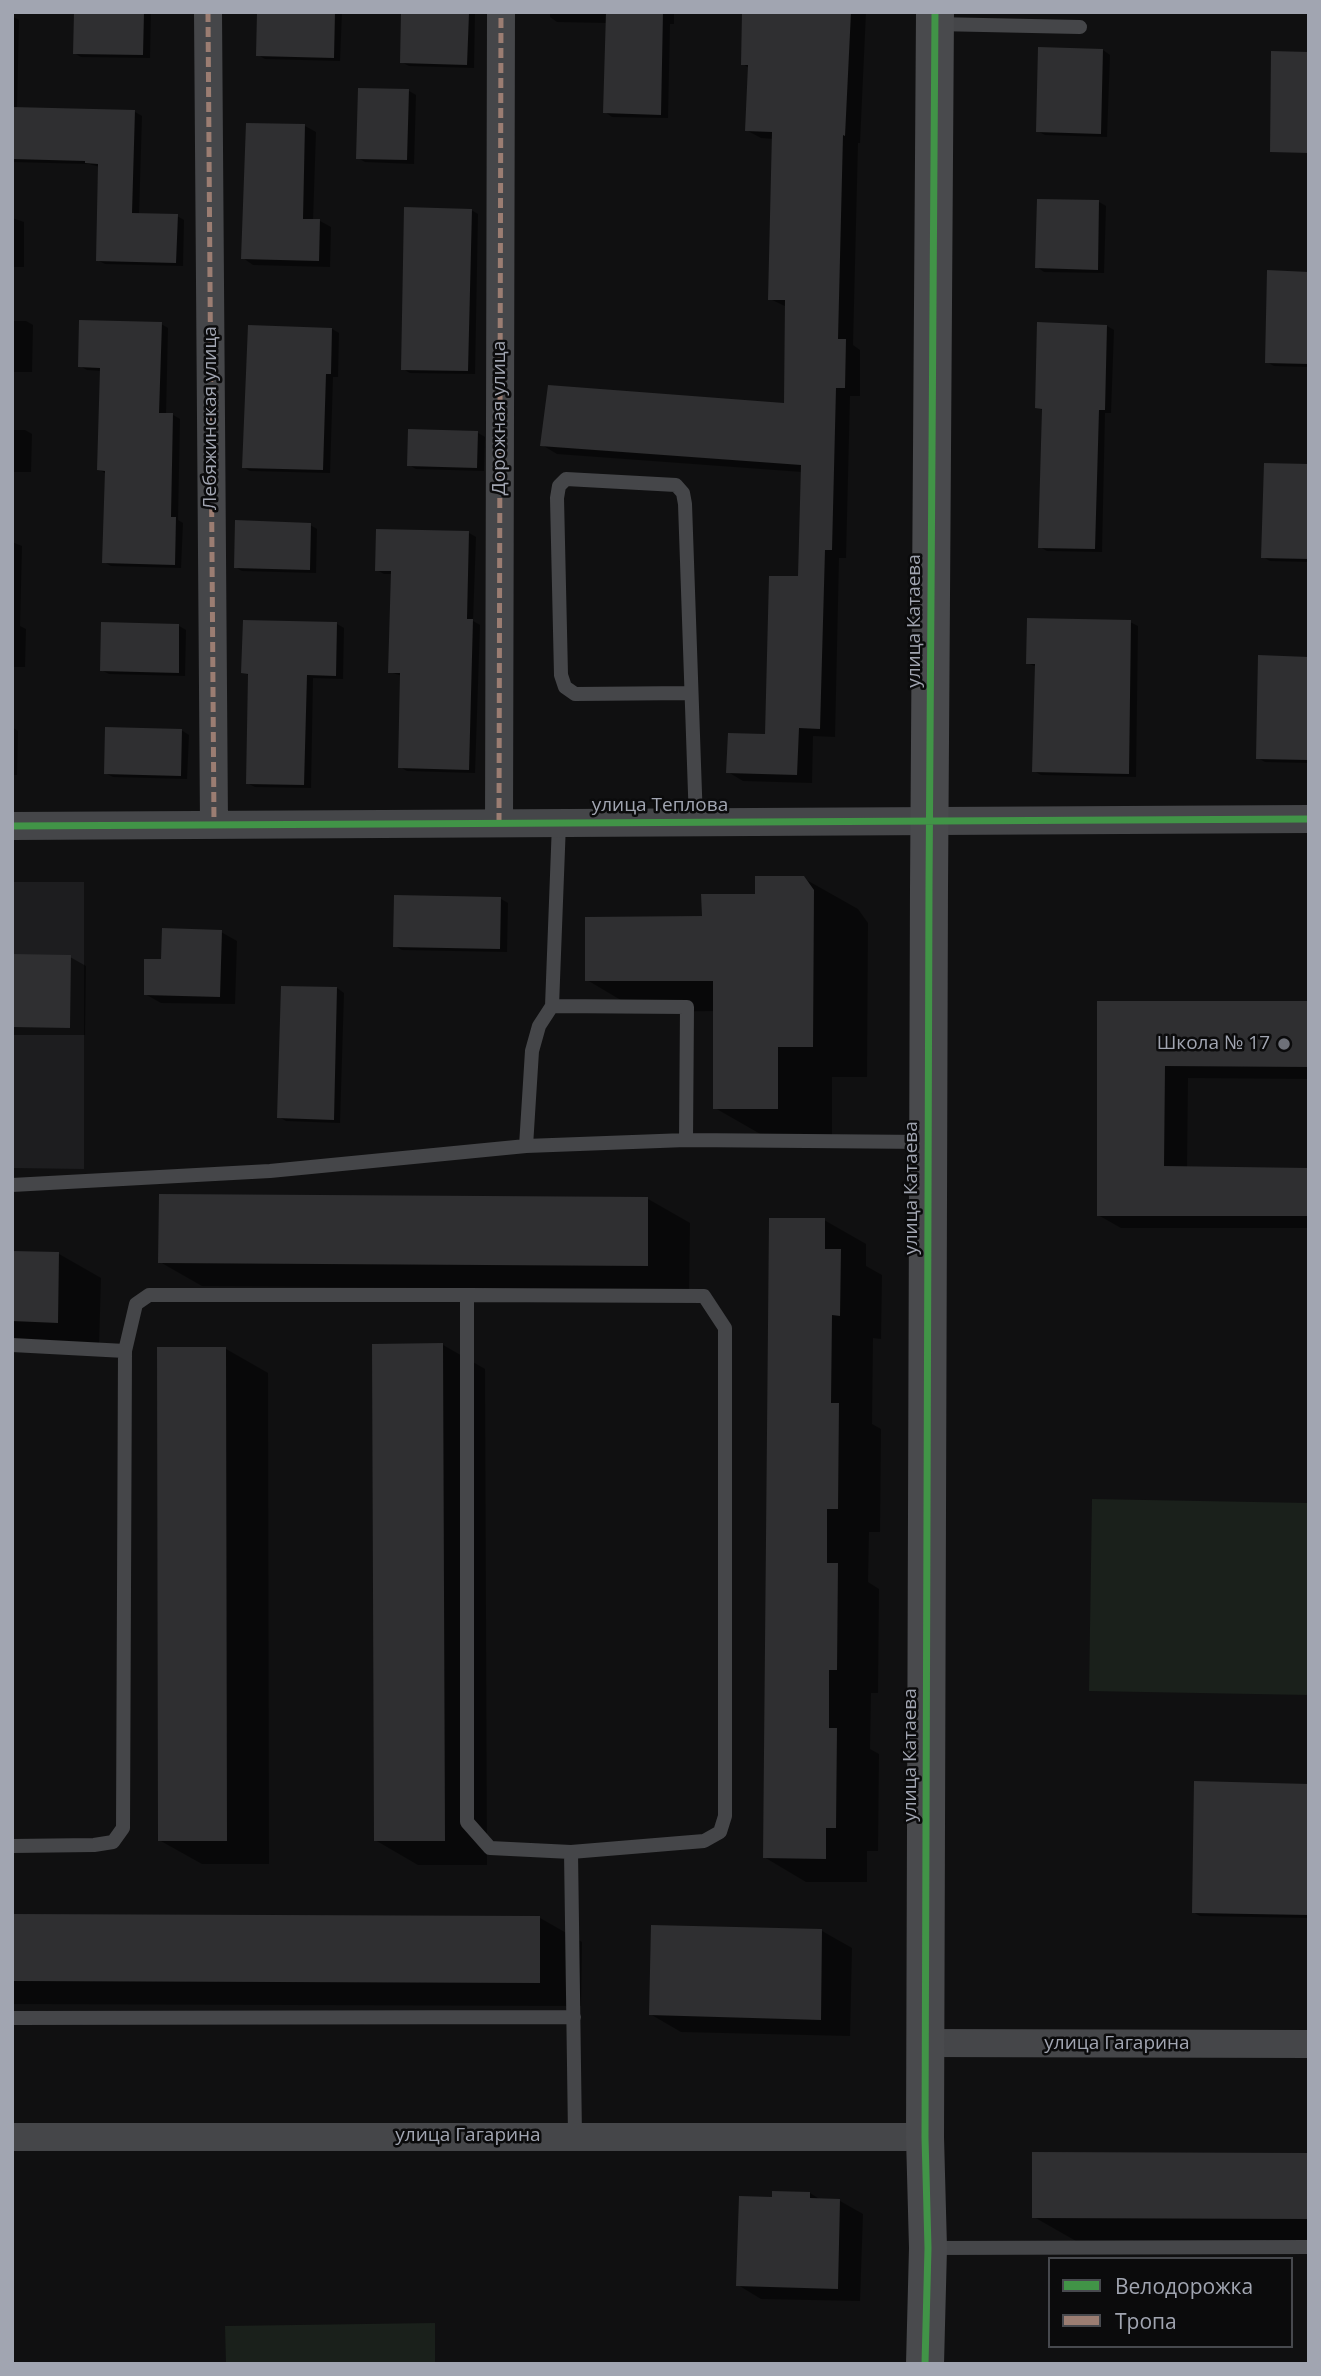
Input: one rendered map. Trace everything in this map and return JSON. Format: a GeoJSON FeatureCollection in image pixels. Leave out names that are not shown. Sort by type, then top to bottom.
{"type":"FeatureCollection","features":[{"type":"Feature","properties":{"kind":"street","name":"Лебяжинская улица"},"geometry":{"type":"LineString","coordinates":[[208,12],[214,824]]}},
{"type":"Feature","properties":{"kind":"street","name":"Дорожная улица"},"geometry":{"type":"LineString","coordinates":[[499,823],[501,12]]}},
{"type":"Feature","properties":{"kind":"street","name":"улица Катаева"},"geometry":{"type":"LineString","coordinates":[[925,2364],[928,2248],[925,2043],[929,821],[935,18]]}},
{"type":"Feature","properties":{"kind":"street","name":"улица Теплова"},"geometry":{"type":"LineString","coordinates":[[12,825],[1309,819]]}},
{"type":"Feature","properties":{"kind":"street","name":"улица Гагарина"},"geometry":{"type":"LineString","coordinates":[[925,2043],[1309,2045]]}},
{"type":"Feature","properties":{"kind":"street","name":"улица Гагарина"},"geometry":{"type":"LineString","coordinates":[[12,2137],[925,2137]]}},
{"type":"Feature","properties":{"kind":"lane"},"geometry":{"type":"LineString","coordinates":[[935,18],[1080,27]]}},
{"type":"Feature","properties":{"kind":"lane"},"geometry":{"type":"LineString","coordinates":[[691,693],[575,694],[565,687],[561,675],[558,498],[559,486],[566,479],[676,485],[683,493],[691,693],[696,822]]}},
{"type":"Feature","properties":{"kind":"lane"},"geometry":{"type":"LineString","coordinates":[[526,1146],[532,1051],[539,1026],[552,1006],[559,822]]}},
{"type":"Feature","properties":{"kind":"lane"},"geometry":{"type":"LineString","coordinates":[[552,1006],[687,1007],[686,1140]]}},
{"type":"Feature","properties":{"kind":"lane"},"geometry":{"type":"LineString","coordinates":[[12,1185],[270,1171],[526,1146],[686,1140],[928,1142]]}},
{"type":"Feature","properties":{"kind":"lane"},"geometry":{"type":"LineString","coordinates":[[12,1846],[94,1845],[113,1842],[123,1828],[125,1351],[136,1304],[149,1294],[467,1295],[705,1296],[724,1328],[725,1816],[720,1832],[704,1841],[571,1852],[490,1849],[467,1822],[467,1295]]}},
{"type":"Feature","properties":{"kind":"lane"},"geometry":{"type":"LineString","coordinates":[[12,1345],[125,1351]]}},
{"type":"Feature","properties":{"kind":"lane"},"geometry":{"type":"LineString","coordinates":[[571,1852],[576,2136]]}},
{"type":"Feature","properties":{"kind":"lane"},"geometry":{"type":"LineString","coordinates":[[12,2018],[574,2017]]}},
{"type":"Feature","properties":{"kind":"lane"},"geometry":{"type":"LineString","coordinates":[[928,2248],[1309,2247]]}},
{"type":"Feature","properties":{"kind":"shaded area"},"geometry":{"type":"Polygon","coordinates":[[[12,882],[84,882],[84,1169],[12,1168],[12,882]]]}},
{"type":"Feature","properties":{"kind":"shaded area"},"geometry":{"type":"Polygon","coordinates":[[[1092,1499],[1309,1503],[1309,1695],[1089,1691],[1092,1499]]]}},
{"type":"Feature","properties":{"kind":"shaded area"},"geometry":{"type":"Polygon","coordinates":[[[435,2323],[435,2364],[226,2364],[225,2326],[435,2323]]]}},
{"type":"Feature","properties":{"kind":"building"},"geometry":{"type":"Polygon","coordinates":[[[74,12],[144,12],[143,55],[73,54],[74,12]]]}},
{"type":"Feature","properties":{"kind":"building"},"geometry":{"type":"Polygon","coordinates":[[[257,12],[335,12],[334,58],[256,56],[257,12]]]}},
{"type":"Feature","properties":{"kind":"building"},"geometry":{"type":"Polygon","coordinates":[[[401,12],[469,13],[467,65],[400,63],[401,12]]]}},
{"type":"Feature","properties":{"kind":"building"},"geometry":{"type":"Polygon","coordinates":[[[606,12],[663,12],[661,115],[603,113],[606,12]]]}},
{"type":"Feature","properties":{"kind":"building"},"geometry":{"type":"Polygon","coordinates":[[[742,12],[851,12],[845,136],[843,135],[838,339],[846,339],[845,388],[836,388],[832,550],[825,550],[820,729],[799,728],[797,775],[726,773],[728,733],[765,734],[769,576],[798,576],[801,465],[540,446],[548,385],[784,403],[785,300],[768,300],[772,132],[745,131],[748,65],[741,65],[742,12]]]}},
{"type":"Feature","properties":{"kind":"building"},"geometry":{"type":"Polygon","coordinates":[[[1038,47],[1103,49],[1101,134],[1036,132],[1038,47]]]}},
{"type":"Feature","properties":{"kind":"building"},"geometry":{"type":"Polygon","coordinates":[[[1271,51],[1309,52],[1309,153],[1270,152],[1271,51]]]}},
{"type":"Feature","properties":{"kind":"building"},"geometry":{"type":"Polygon","coordinates":[[[358,88],[409,89],[407,160],[356,159],[358,88]]]}},
{"type":"Feature","properties":{"kind":"building"},"geometry":{"type":"Polygon","coordinates":[[[12,107],[135,110],[132,213],[178,214],[176,263],[96,261],[98,164],[85,161],[12,159],[12,107]]]}},
{"type":"Feature","properties":{"kind":"building"},"geometry":{"type":"Polygon","coordinates":[[[246,123],[305,124],[303,219],[320,219],[319,261],[241,259],[246,123]]]}},
{"type":"Feature","properties":{"kind":"building"},"geometry":{"type":"Polygon","coordinates":[[[1037,199],[1099,200],[1098,270],[1035,268],[1037,199]]]}},
{"type":"Feature","properties":{"kind":"building"},"geometry":{"type":"Polygon","coordinates":[[[404,207],[472,209],[468,371],[401,370],[404,207]]]}},
{"type":"Feature","properties":{"kind":"building"},"geometry":{"type":"Polygon","coordinates":[[[1267,270],[1309,272],[1309,364],[1265,363],[1267,270]]]}},
{"type":"Feature","properties":{"kind":"building"},"geometry":{"type":"Polygon","coordinates":[[[79,320],[162,322],[159,413],[173,413],[171,517],[176,517],[175,565],[102,563],[105,471],[97,470],[100,368],[78,367],[79,320]]]}},
{"type":"Feature","properties":{"kind":"building"},"geometry":{"type":"Polygon","coordinates":[[[1037,322],[1107,325],[1105,410],[1099,410],[1095,549],[1038,548],[1042,409],[1035,408],[1037,322]]]}},
{"type":"Feature","properties":{"kind":"building"},"geometry":{"type":"Polygon","coordinates":[[[248,325],[332,328],[331,374],[326,374],[323,470],[242,468],[248,325]]]}},
{"type":"Feature","properties":{"kind":"building"},"geometry":{"type":"Polygon","coordinates":[[[408,429],[478,431],[477,468],[407,466],[408,429]]]}},
{"type":"Feature","properties":{"kind":"building"},"geometry":{"type":"Polygon","coordinates":[[[1264,463],[1309,464],[1309,559],[1261,558],[1264,463]]]}},
{"type":"Feature","properties":{"kind":"building"},"geometry":{"type":"Polygon","coordinates":[[[235,520],[311,523],[310,570],[234,568],[235,520]]]}},
{"type":"Feature","properties":{"kind":"building"},"geometry":{"type":"Polygon","coordinates":[[[376,529],[469,531],[467,619],[473,619],[469,770],[398,768],[400,673],[388,673],[391,571],[375,571],[376,529]]]}},
{"type":"Feature","properties":{"kind":"building"},"geometry":{"type":"Polygon","coordinates":[[[1027,618],[1131,620],[1129,774],[1032,772],[1035,664],[1026,664],[1027,618]]]}},
{"type":"Feature","properties":{"kind":"building"},"geometry":{"type":"Polygon","coordinates":[[[243,620],[337,622],[336,676],[307,675],[304,785],[246,784],[248,674],[241,673],[243,620]]]}},
{"type":"Feature","properties":{"kind":"building"},"geometry":{"type":"Polygon","coordinates":[[[101,622],[179,624],[179,673],[100,671],[101,622]]]}},
{"type":"Feature","properties":{"kind":"building"},"geometry":{"type":"Polygon","coordinates":[[[1258,655],[1309,657],[1308,760],[1256,759],[1258,655]]]}},
{"type":"Feature","properties":{"kind":"building"},"geometry":{"type":"Polygon","coordinates":[[[105,727],[182,729],[181,776],[104,774],[105,727]]]}},
{"type":"Feature","properties":{"kind":"building"},"geometry":{"type":"Polygon","coordinates":[[[755,876],[804,876],[814,890],[813,1047],[778,1047],[778,1109],[713,1109],[713,981],[585,981],[585,917],[702,916],[701,894],[755,894],[755,876]]]}},
{"type":"Feature","properties":{"kind":"building"},"geometry":{"type":"Polygon","coordinates":[[[394,895],[501,897],[500,949],[393,947],[394,895]]]}},
{"type":"Feature","properties":{"kind":"building"},"geometry":{"type":"Polygon","coordinates":[[[162,928],[222,930],[220,997],[144,995],[144,959],[161,959],[162,928]]]}},
{"type":"Feature","properties":{"kind":"building"},"geometry":{"type":"Polygon","coordinates":[[[12,954],[71,955],[70,1028],[12,1027],[12,954]]]}},
{"type":"Feature","properties":{"kind":"building"},"geometry":{"type":"Polygon","coordinates":[[[281,986],[337,987],[334,1120],[277,1118],[281,986]]]}},
{"type":"Feature","properties":{"kind":"building"},"geometry":{"type":"Polygon","coordinates":[[[1097,1001],[1309,1001],[1309,1067],[1165,1066],[1164,1166],[1309,1168],[1309,1216],[1097,1216],[1097,1001]]]}},
{"type":"Feature","properties":{"kind":"building"},"geometry":{"type":"Polygon","coordinates":[[[159,1194],[648,1197],[648,1266],[158,1263],[159,1194]]]}},
{"type":"Feature","properties":{"kind":"building"},"geometry":{"type":"Polygon","coordinates":[[[769,1218],[825,1218],[825,1249],[841,1249],[840,1316],[832,1315],[831,1403],[839,1403],[838,1509],[827,1509],[827,1563],[838,1563],[837,1670],[829,1670],[829,1728],[837,1728],[836,1828],[826,1828],[826,1859],[763,1858],[769,1218]]]}},
{"type":"Feature","properties":{"kind":"building"},"geometry":{"type":"Polygon","coordinates":[[[12,1251],[59,1252],[58,1323],[12,1321],[12,1251]]]}},
{"type":"Feature","properties":{"kind":"building"},"geometry":{"type":"Polygon","coordinates":[[[443,1343],[445,1841],[374,1841],[372,1344],[443,1343]]]}},
{"type":"Feature","properties":{"kind":"building"},"geometry":{"type":"Polygon","coordinates":[[[157,1347],[226,1347],[227,1841],[158,1841],[157,1347]]]}},
{"type":"Feature","properties":{"kind":"building"},"geometry":{"type":"Polygon","coordinates":[[[1194,1781],[1309,1784],[1309,1915],[1192,1913],[1194,1781]]]}},
{"type":"Feature","properties":{"kind":"building"},"geometry":{"type":"Polygon","coordinates":[[[12,1914],[540,1916],[540,1983],[12,1981],[12,1914]]]}},
{"type":"Feature","properties":{"kind":"building"},"geometry":{"type":"Polygon","coordinates":[[[651,1925],[822,1929],[821,2020],[649,2015],[651,1925]]]}},
{"type":"Feature","properties":{"kind":"building"},"geometry":{"type":"Polygon","coordinates":[[[1032,2152],[1309,2153],[1309,2219],[1032,2218],[1032,2152]]]}},
{"type":"Feature","properties":{"kind":"building"},"geometry":{"type":"Polygon","coordinates":[[[772,2191],[810,2192],[810,2198],[840,2199],[838,2289],[736,2286],[739,2196],[772,2197],[772,2191]]]}},
{"type":"Feature","properties":{"kind":"marked path"},"geometry":{"type":"LineString","coordinates":[[208,12],[214,824]]}},
{"type":"Feature","properties":{"kind":"marked path"},"geometry":{"type":"LineString","coordinates":[[499,823],[501,12]]}},
{"type":"Feature","properties":{"kind":"cycle path"},"geometry":{"type":"LineString","coordinates":[[925,2364],[928,2248],[925,2137],[935,12]]}},
{"type":"Feature","properties":{"kind":"cycle path"},"geometry":{"type":"LineString","coordinates":[[12,826],[1309,819]]}},
{"type":"Feature","properties":{"kind":"place","name":"Школа № 17"},"geometry":{"type":"Point","coordinates":[1284,1044]}}]}
